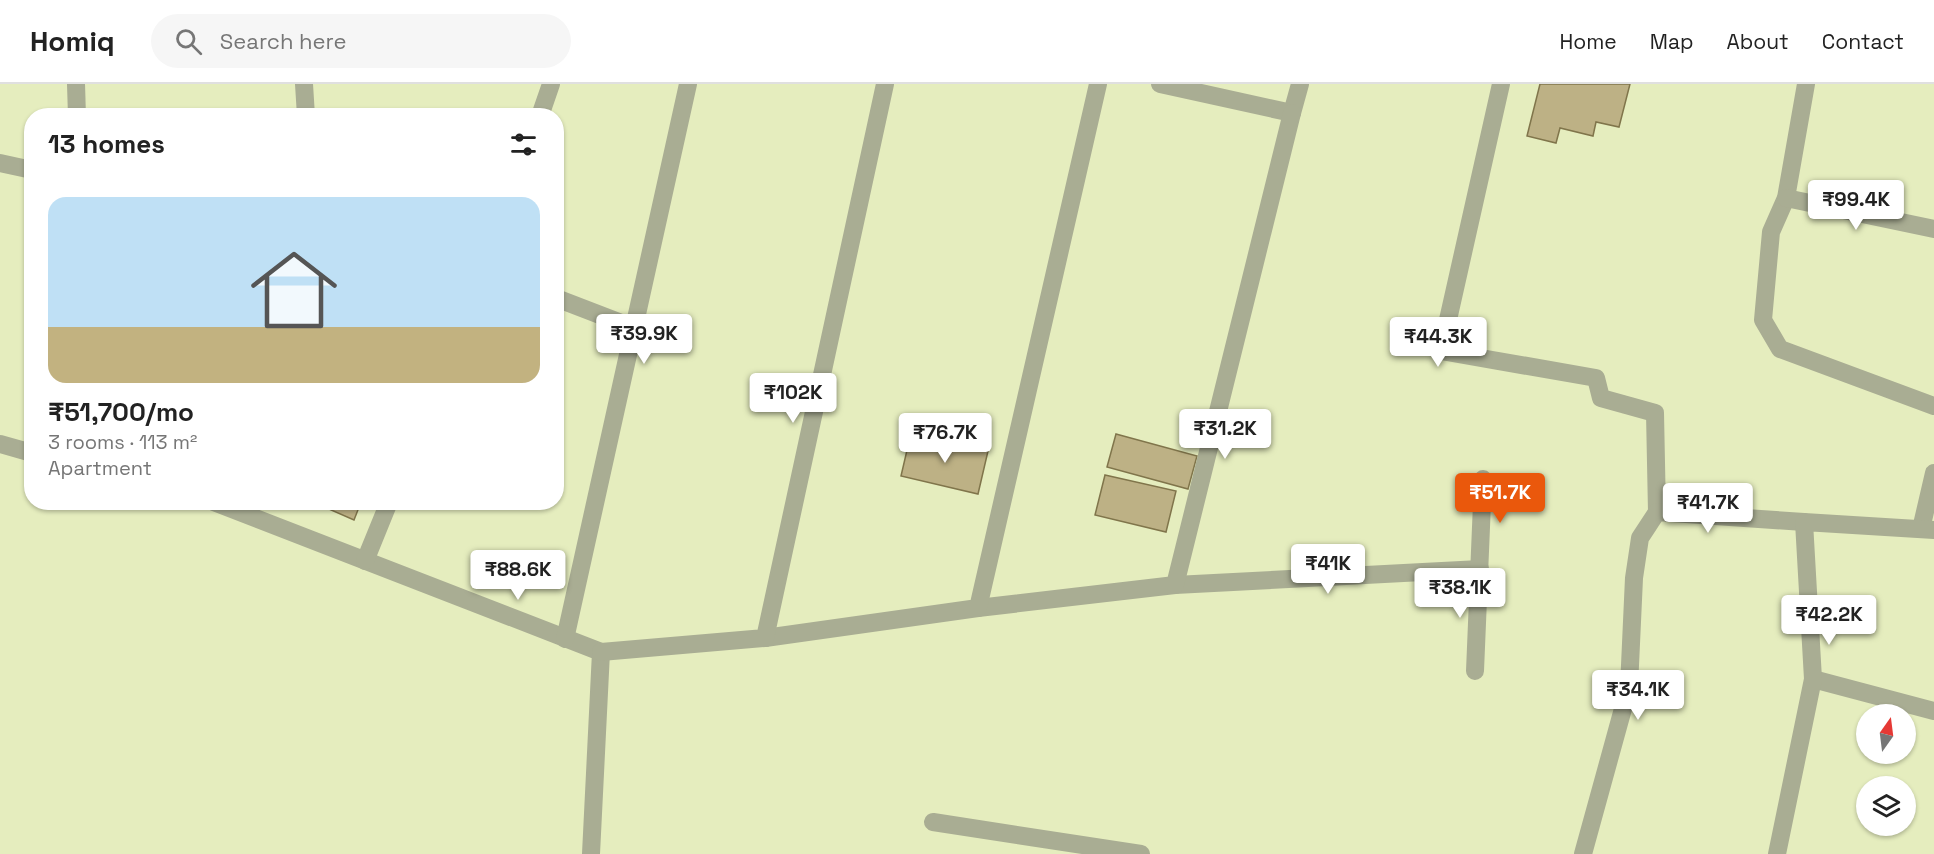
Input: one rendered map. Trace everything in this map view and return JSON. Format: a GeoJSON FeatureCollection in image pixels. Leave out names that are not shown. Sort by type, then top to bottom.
{"type":"FeatureCollection","features":[{"type":"Feature","properties":{"kind":"street"},"geometry":{"type":"LineString","coordinates":[[76,84],[77,108]]}},
{"type":"Feature","properties":{"kind":"street"},"geometry":{"type":"LineString","coordinates":[[304,84],[306,108]]}},
{"type":"Feature","properties":{"kind":"street"},"geometry":{"type":"LineString","coordinates":[[543,108],[551,84]]}},
{"type":"Feature","properties":{"kind":"street"},"geometry":{"type":"LineString","coordinates":[[565,639],[688,84]]}},
{"type":"Feature","properties":{"kind":"street"},"geometry":{"type":"LineString","coordinates":[[765,638],[885,84]]}},
{"type":"Feature","properties":{"kind":"street"},"geometry":{"type":"LineString","coordinates":[[978,608],[1098,84]]}},
{"type":"Feature","properties":{"kind":"street"},"geometry":{"type":"LineString","coordinates":[[1160,84],[1292,113]]}},
{"type":"Feature","properties":{"kind":"street"},"geometry":{"type":"LineString","coordinates":[[1175,585],[1300,84]]}},
{"type":"Feature","properties":{"kind":"street"},"geometry":{"type":"LineString","coordinates":[[1501,84],[1441,351],[1596,378],[1601,398],[1655,413],[1657,512],[1640,538],[1634,578],[1629,687],[1583,854]]}},
{"type":"Feature","properties":{"kind":"street"},"geometry":{"type":"LineString","coordinates":[[1806,84],[1786,198],[1771,232],[1763,320],[1780,349],[1934,406]]}},
{"type":"Feature","properties":{"kind":"street"},"geometry":{"type":"LineString","coordinates":[[0,164],[24,168]]}},
{"type":"Feature","properties":{"kind":"street"},"geometry":{"type":"LineString","coordinates":[[1786,198],[1934,229]]}},
{"type":"Feature","properties":{"kind":"street"},"geometry":{"type":"LineString","coordinates":[[564,301],[634,328]]}},
{"type":"Feature","properties":{"kind":"street"},"geometry":{"type":"LineString","coordinates":[[0,444],[24,451]]}},
{"type":"Feature","properties":{"kind":"street"},"geometry":{"type":"LineString","coordinates":[[1657,512],[1927,530],[1934,473]]}},
{"type":"Feature","properties":{"kind":"street"},"geometry":{"type":"LineString","coordinates":[[1475,671],[1483,479]]}},
{"type":"Feature","properties":{"kind":"street"},"geometry":{"type":"LineString","coordinates":[[234,510],[601,652],[765,638],[978,608],[1175,585],[1480,569]]}},
{"type":"Feature","properties":{"kind":"street"},"geometry":{"type":"LineString","coordinates":[[365,561],[386,510]]}},
{"type":"Feature","properties":{"kind":"street"},"geometry":{"type":"LineString","coordinates":[[1777,854],[1813,679],[1804,522]]}},
{"type":"Feature","properties":{"kind":"street"},"geometry":{"type":"LineString","coordinates":[[591,854],[601,652]]}},
{"type":"Feature","properties":{"kind":"street"},"geometry":{"type":"LineString","coordinates":[[1813,679],[1934,711]]}},
{"type":"Feature","properties":{"kind":"street"},"geometry":{"type":"LineString","coordinates":[[933,822],[1141,854]]}},
{"type":"Feature","properties":{"kind":"building"},"geometry":{"type":"Polygon","coordinates":[[[1540,84],[1630,84],[1619,127],[1596,122],[1593,136],[1560,128],[1556,143],[1527,136],[1540,84]]]}},
{"type":"Feature","properties":{"kind":"building"},"geometry":{"type":"Polygon","coordinates":[[[911,433],[988,451],[978,494],[901,476],[911,433]]]}},
{"type":"Feature","properties":{"kind":"building"},"geometry":{"type":"Polygon","coordinates":[[[1116,434],[1197,456],[1188,489],[1107,467],[1116,434]]]}},
{"type":"Feature","properties":{"kind":"building"},"geometry":{"type":"Polygon","coordinates":[[[1105,475],[1176,491],[1166,532],[1095,515],[1105,475]]]}},
{"type":"Feature","properties":{"kind":"building"},"geometry":{"type":"Polygon","coordinates":[[[331,510],[358,510],[354,520],[331,510]]]}}]}
